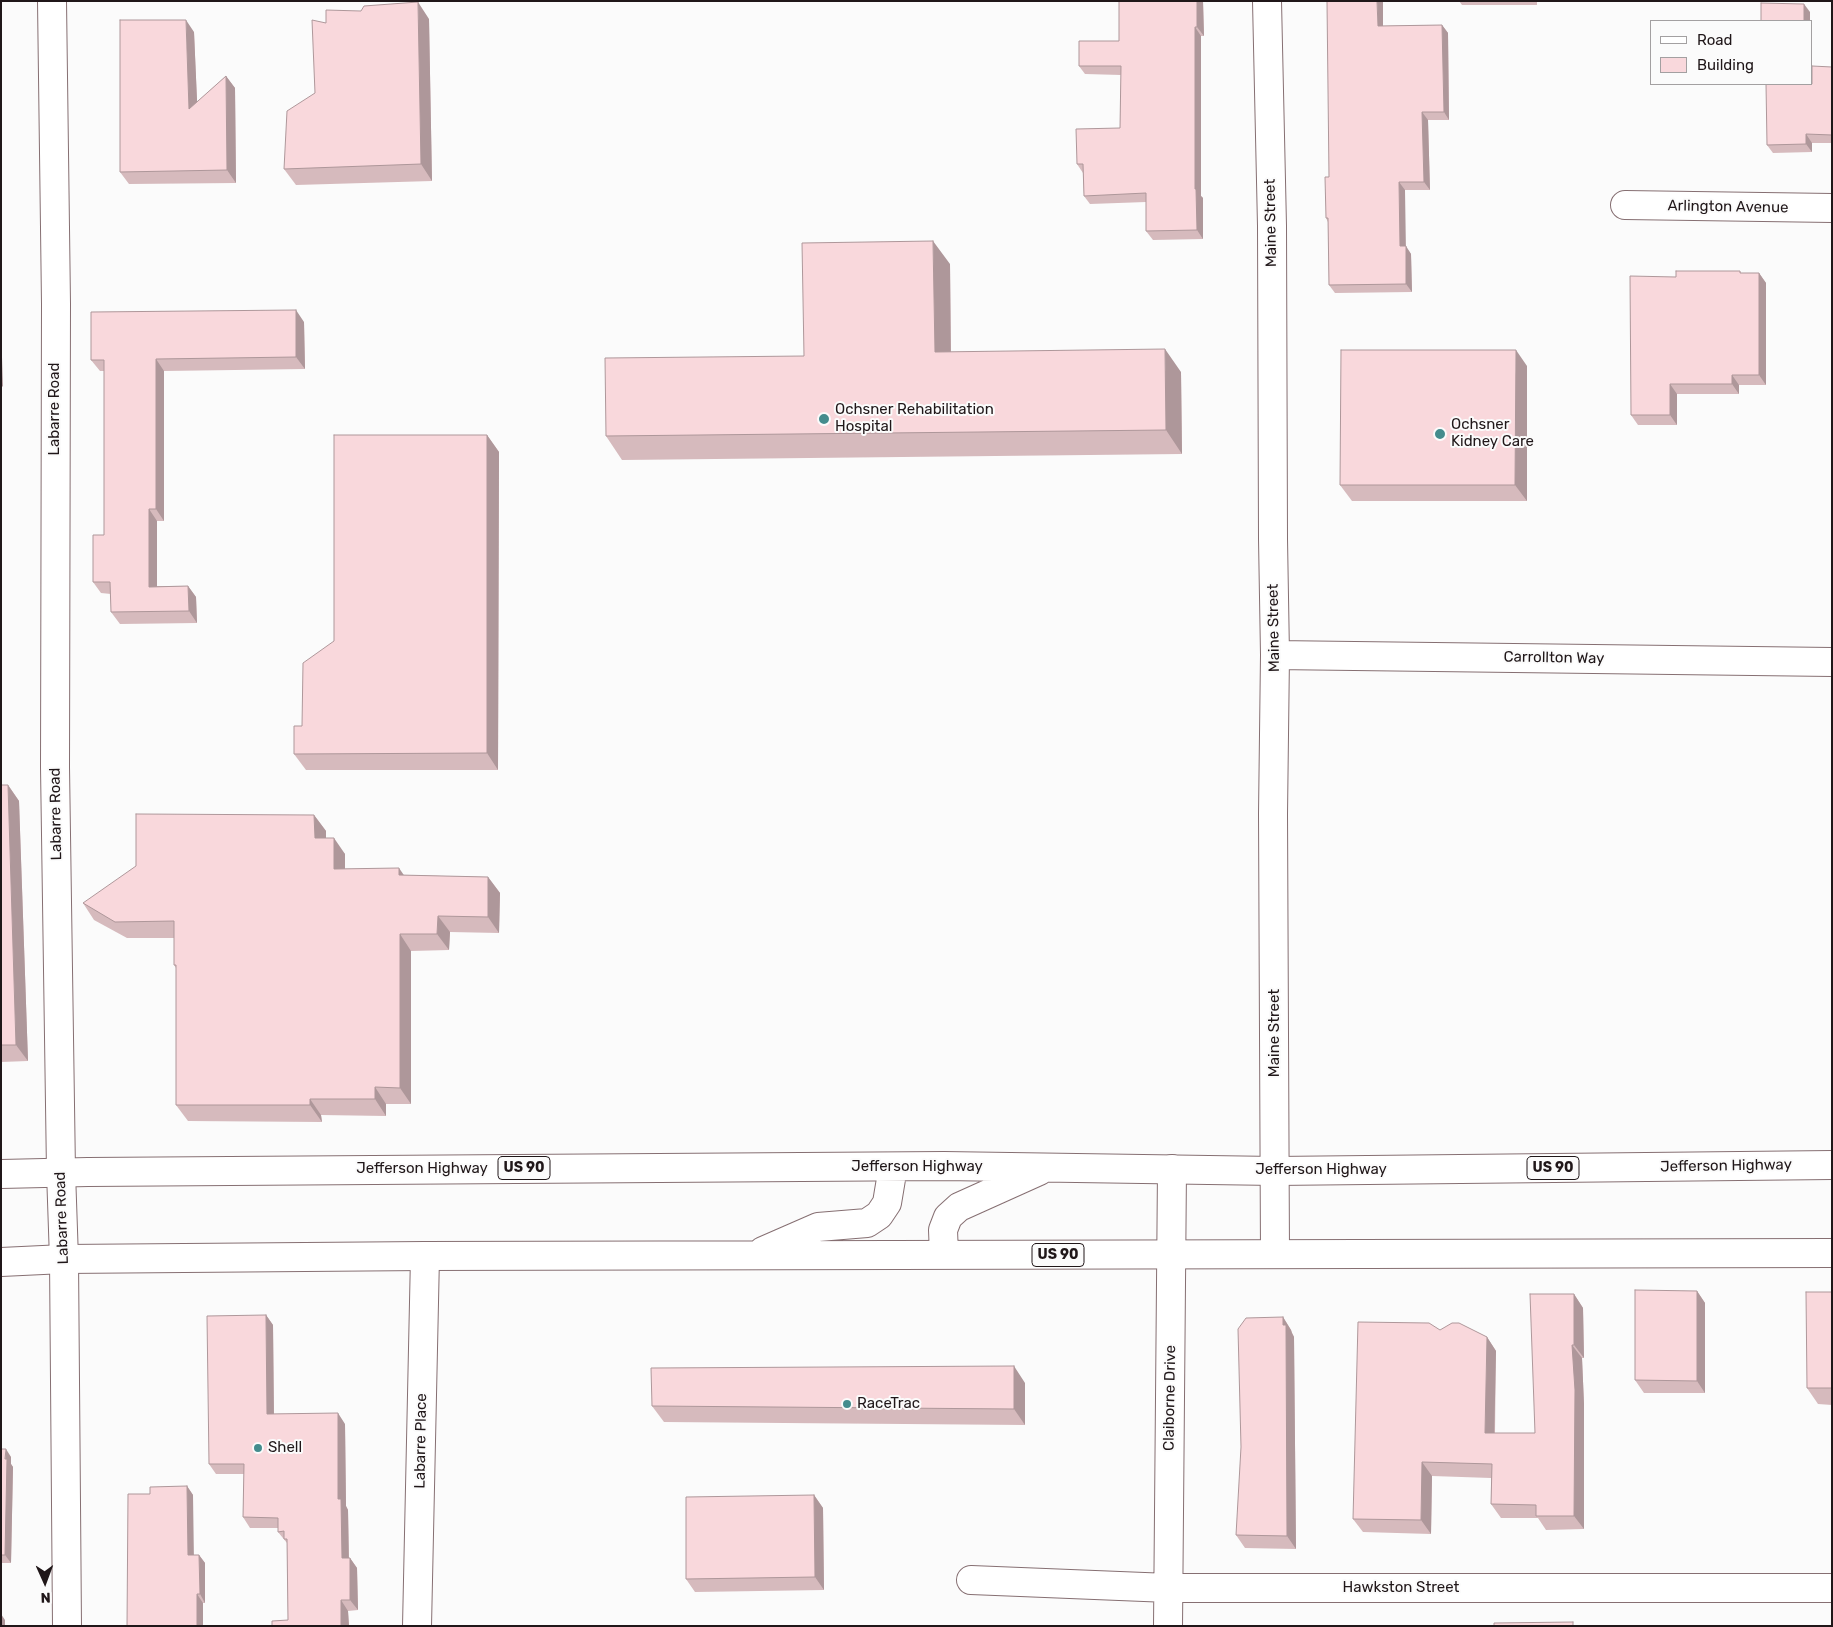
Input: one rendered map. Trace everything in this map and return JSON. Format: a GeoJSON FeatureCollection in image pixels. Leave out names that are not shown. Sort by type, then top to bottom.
{"type":"FeatureCollection","features":[{"type":"Feature","properties":{"kind":"street","name":"Labarre Road"},"geometry":{"type":"LineString","coordinates":[[52,1],[56,295],[55,767],[64,1259],[67,1626]]}},
{"type":"Feature","properties":{"kind":"street","name":"Maine Street"},"geometry":{"type":"LineString","coordinates":[[1268,1],[1272,226],[1275,655],[1273,814],[1275,1254]]}},
{"type":"Feature","properties":{"kind":"street","name":"Arlington Avenue"},"geometry":{"type":"LineString","coordinates":[[1624,205],[1832,208]]}},
{"type":"Feature","properties":{"kind":"street","name":"Carrollton Way"},"geometry":{"type":"LineString","coordinates":[[1275,655],[1832,662]]}},
{"type":"Feature","properties":{"kind":"street","name":"Jefferson Highway"},"geometry":{"type":"LineString","coordinates":[[1,1174],[61,1172],[893,1167],[1275,1171],[1832,1165]]}},
{"type":"Feature","properties":{"kind":"street"},"geometry":{"type":"LineString","coordinates":[[750,1256],[818,1228],[866,1222],[879,1215],[887,1203],[893,1167]]}},
{"type":"Feature","properties":{"kind":"street"},"geometry":{"type":"LineString","coordinates":[[944,1255],[943,1230],[948,1217],[959,1207],[1047,1168]]}},
{"type":"Feature","properties":{"kind":"street","name":"Claiborne Drive"},"geometry":{"type":"LineString","coordinates":[[1168,1626],[1172,1169]]}},
{"type":"Feature","properties":{"kind":"street","name":"US 90"},"geometry":{"type":"LineString","coordinates":[[1,1262],[64,1259],[424,1256],[1832,1253]]}},
{"type":"Feature","properties":{"kind":"street","name":"Labarre Place"},"geometry":{"type":"LineString","coordinates":[[416,1626],[424,1256]]}},
{"type":"Feature","properties":{"kind":"street","name":"Hawkston Street"},"geometry":{"type":"LineString","coordinates":[[971,1580],[1169,1588],[1832,1588]]}},
{"type":"Feature","properties":{"kind":"building"},"geometry":{"type":"Polygon","coordinates":[[[1119,1],[1197,1],[1197,27],[1195,27],[1195,189],[1197,230],[1146,231],[1146,193],[1084,196],[1083,164],[1077,164],[1076,129],[1120,128],[1121,66],[1079,66],[1079,41],[1119,41],[1119,1]]]}},
{"type":"Feature","properties":{"kind":"building"},"geometry":{"type":"Polygon","coordinates":[[[1327,1],[1377,1],[1378,26],[1442,25],[1444,112],[1422,112],[1424,182],[1399,182],[1400,246],[1406,246],[1406,284],[1329,285],[1325,177],[1329,177],[1327,1]]]}},
{"type":"Feature","properties":{"kind":"building"},"geometry":{"type":"Polygon","coordinates":[[[418,2],[421,164],[284,169],[287,111],[315,93],[312,20],[326,23],[326,10],[361,11],[364,6],[418,2]]]}},
{"type":"Feature","properties":{"kind":"building"},"geometry":{"type":"Polygon","coordinates":[[[1761,3],[1804,4],[1804,20],[1761,20],[1761,3]]]}},
{"type":"Feature","properties":{"kind":"building"},"geometry":{"type":"Polygon","coordinates":[[[120,20],[186,20],[189,109],[226,76],[227,170],[120,172],[120,20]]]}},
{"type":"Feature","properties":{"kind":"building"},"geometry":{"type":"Polygon","coordinates":[[[1813,66],[1832,67],[1832,135],[1806,134],[1806,144],[1767,145],[1766,85],[1813,85],[1813,66]]]}},
{"type":"Feature","properties":{"kind":"building"},"geometry":{"type":"Polygon","coordinates":[[[933,241],[935,352],[1165,349],[1166,430],[606,436],[605,358],[804,356],[802,243],[933,241]]]}},
{"type":"Feature","properties":{"kind":"building"},"geometry":{"type":"Polygon","coordinates":[[[1676,271],[1740,271],[1740,273],[1759,273],[1759,375],[1732,375],[1732,384],[1670,384],[1670,415],[1631,415],[1630,276],[1676,277],[1676,271]]]}},
{"type":"Feature","properties":{"kind":"building"},"geometry":{"type":"Polygon","coordinates":[[[296,310],[296,357],[156,359],[156,509],[149,509],[149,587],[188,586],[189,611],[111,612],[110,582],[93,582],[93,535],[104,535],[104,360],[91,360],[91,312],[296,310]]]}},
{"type":"Feature","properties":{"kind":"building","name":"Ochsner Kidney Care"},"geometry":{"type":"Polygon","coordinates":[[[1341,350],[1516,350],[1515,485],[1340,485],[1341,350]]]}},
{"type":"Feature","properties":{"kind":"building"},"geometry":{"type":"Polygon","coordinates":[[[334,435],[487,435],[487,753],[294,754],[294,726],[302,726],[303,663],[334,641],[334,435]]]}},
{"type":"Feature","properties":{"kind":"building"},"geometry":{"type":"Polygon","coordinates":[[[1,785],[8,785],[16,1045],[1,1045],[1,785]]]}},
{"type":"Feature","properties":{"kind":"building"},"geometry":{"type":"Polygon","coordinates":[[[136,814],[314,815],[315,838],[334,838],[334,869],[399,868],[399,875],[488,877],[488,917],[438,916],[437,934],[400,934],[400,1088],[375,1087],[375,1099],[310,1099],[310,1105],[176,1105],[176,965],[174,965],[174,921],[115,922],[83,903],[136,866],[136,814]]]}},
{"type":"Feature","properties":{"kind":"building"},"geometry":{"type":"Polygon","coordinates":[[[1635,1290],[1697,1291],[1697,1381],[1635,1380],[1635,1290]]]}},
{"type":"Feature","properties":{"kind":"building"},"geometry":{"type":"Polygon","coordinates":[[[1806,1292],[1832,1292],[1832,1388],[1807,1388],[1806,1292]]]}},
{"type":"Feature","properties":{"kind":"building"},"geometry":{"type":"Polygon","coordinates":[[[1530,1294],[1574,1294],[1574,1345],[1572,1345],[1575,1390],[1574,1516],[1536,1516],[1536,1505],[1491,1504],[1492,1464],[1422,1462],[1421,1520],[1353,1519],[1358,1322],[1429,1323],[1440,1330],[1452,1323],[1459,1323],[1487,1337],[1485,1433],[1535,1433],[1530,1294]]]}},
{"type":"Feature","properties":{"kind":"building"},"geometry":{"type":"Polygon","coordinates":[[[266,1315],[267,1414],[338,1413],[338,1499],[341,1499],[342,1558],[350,1558],[350,1600],[341,1600],[341,1626],[272,1626],[272,1621],[288,1620],[287,1539],[284,1539],[284,1531],[278,1532],[278,1518],[243,1517],[244,1464],[209,1464],[207,1316],[266,1315]]]}},
{"type":"Feature","properties":{"kind":"building"},"geometry":{"type":"Polygon","coordinates":[[[1283,1317],[1283,1325],[1286,1325],[1287,1536],[1236,1535],[1241,1447],[1238,1329],[1246,1318],[1283,1317]]]}},
{"type":"Feature","properties":{"kind":"building"},"geometry":{"type":"Polygon","coordinates":[[[1014,1366],[1014,1409],[652,1406],[651,1368],[1014,1366]]]}},
{"type":"Feature","properties":{"kind":"building"},"geometry":{"type":"Polygon","coordinates":[[[1,1449],[6,1449],[5,1459],[7,1459],[5,1555],[1,1555],[1,1449]]]}},
{"type":"Feature","properties":{"kind":"building"},"geometry":{"type":"Polygon","coordinates":[[[187,1486],[188,1555],[199,1555],[200,1594],[197,1594],[197,1626],[127,1626],[128,1494],[150,1494],[150,1487],[187,1486]]]}},
{"type":"Feature","properties":{"kind":"building"},"geometry":{"type":"Polygon","coordinates":[[[814,1495],[815,1577],[686,1579],[686,1497],[814,1495]]]}},
{"type":"Feature","properties":{"kind":"building"},"geometry":{"type":"Polygon","coordinates":[[[1573,1622],[1573,1626],[1494,1626],[1494,1623],[1573,1622]]]}},
{"type":"Feature","properties":{"kind":"place","name":"Ochsner Rehabilitation Hospital"},"geometry":{"type":"Point","coordinates":[824,419]}},
{"type":"Feature","properties":{"kind":"place","name":"Ochsner Kidney Care"},"geometry":{"type":"Point","coordinates":[1440,434]}},
{"type":"Feature","properties":{"kind":"place","name":"RaceTrac"},"geometry":{"type":"Point","coordinates":[847,1404]}},
{"type":"Feature","properties":{"kind":"place","name":"Shell"},"geometry":{"type":"Point","coordinates":[258,1448]}}]}
